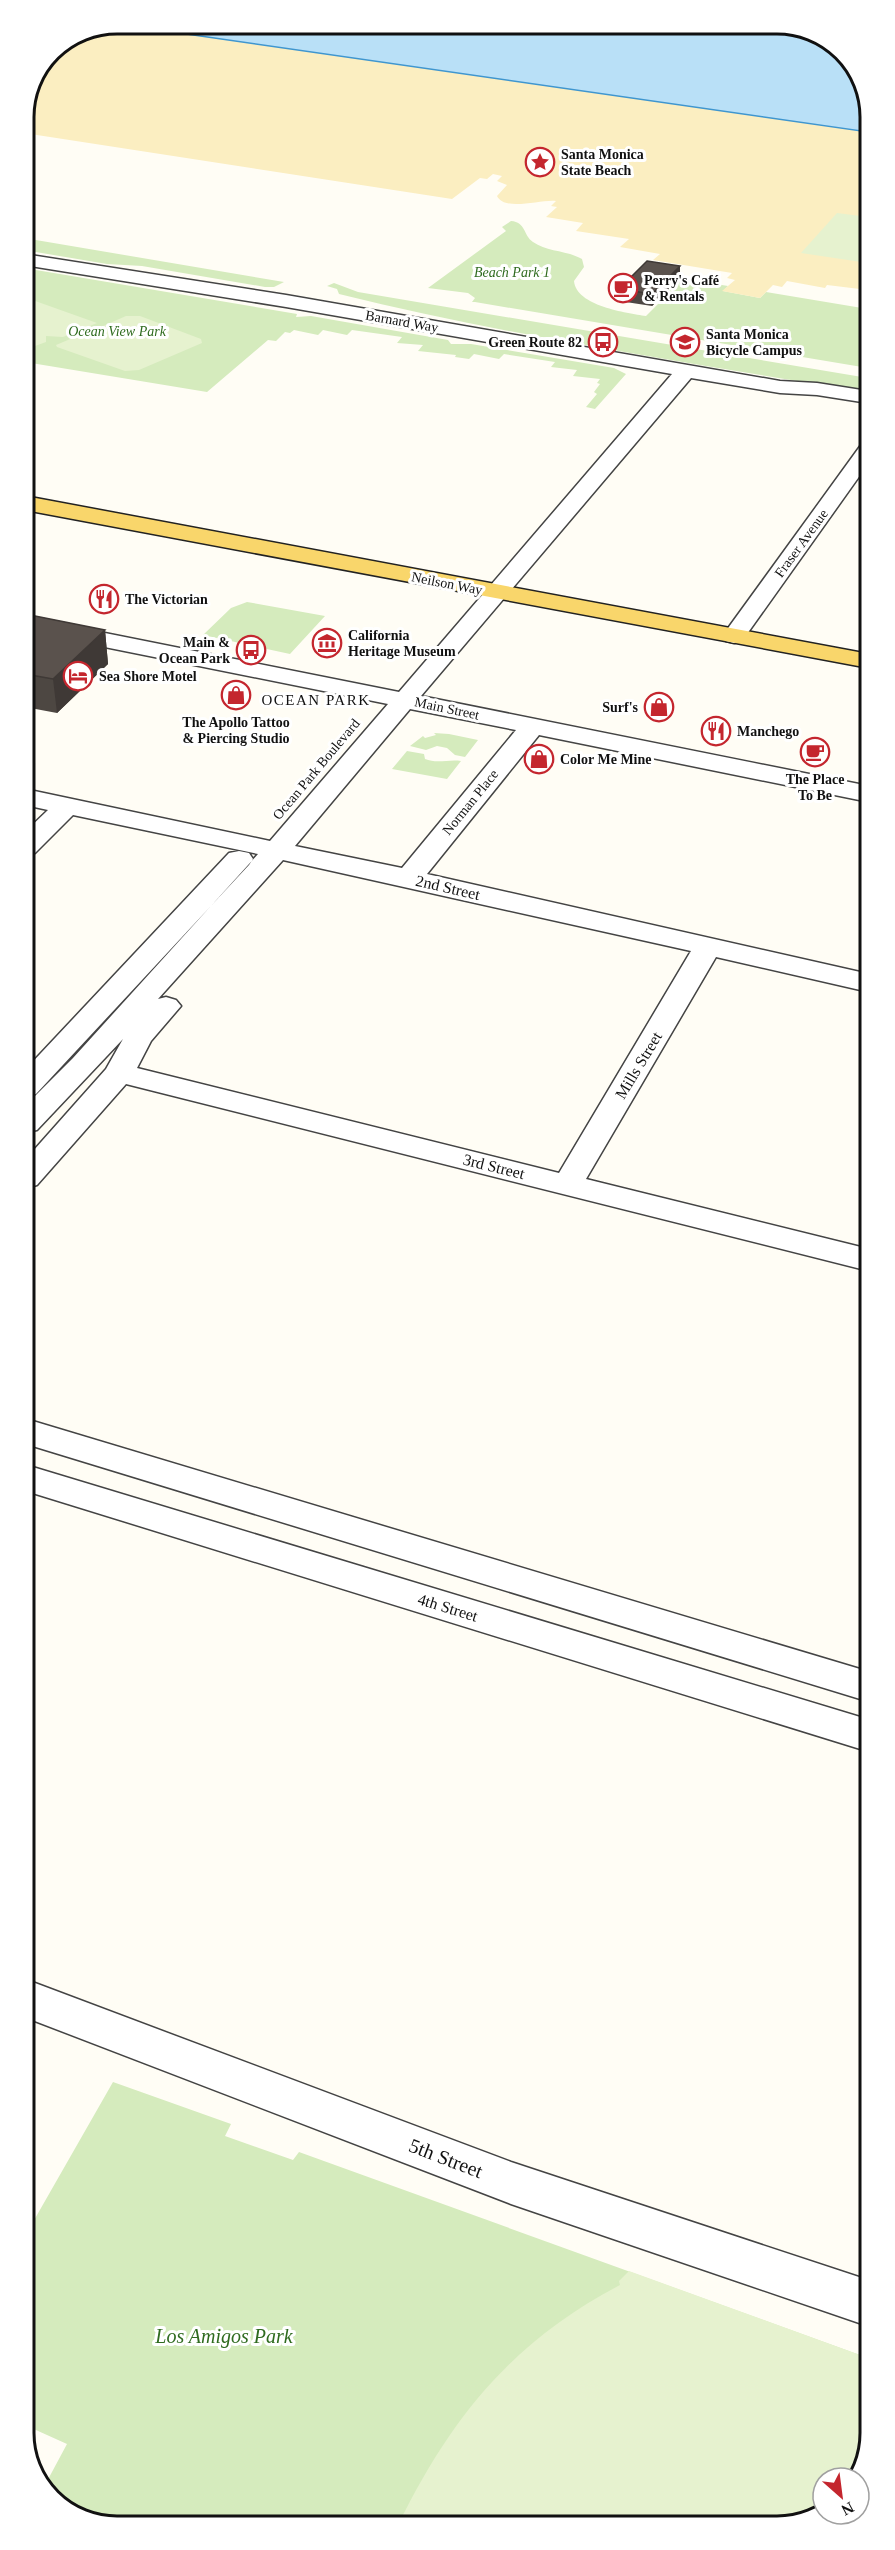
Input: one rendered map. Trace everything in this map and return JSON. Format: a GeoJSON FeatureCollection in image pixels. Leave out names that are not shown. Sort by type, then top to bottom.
{"type":"FeatureCollection","features":[{"type":"Feature","properties":{"kind":"main road","name":"Neilson Way"},"geometry":{"type":"LineString","coordinates":[[35,492],[491,584]]}},
{"type":"Feature","properties":{"kind":"main road","name":"Neilson Way"},"geometry":{"type":"LineString","coordinates":[[35,505],[739,629],[860,645]]}},
{"type":"Feature","properties":{"kind":"main road","name":"Neilson Way"},"geometry":{"type":"LineString","coordinates":[[739,629],[860,659]]}},
{"type":"Feature","properties":{"kind":"street","name":"Barnard Way"},"geometry":{"type":"LineString","coordinates":[[35,261],[286,301],[780,387],[817,389],[860,396]]}},
{"type":"Feature","properties":{"kind":"street","name":"Ocean Park Boulevard"},"geometry":{"type":"LineString","coordinates":[[592,467],[664,368]]}},
{"type":"Feature","properties":{"kind":"street","name":"Ocean Park Boulevard"},"geometry":{"type":"LineString","coordinates":[[35,1111],[70,1060],[404,699],[491,584],[592,467],[686,371]]}},
{"type":"Feature","properties":{"kind":"street","name":"Barnard Way"},"geometry":{"type":"LineString","coordinates":[[780,387],[804,395],[860,405]]}},
{"type":"Feature","properties":{"kind":"street","name":"Fraser Avenue"},"geometry":{"type":"LineString","coordinates":[[739,629],[860,460]]}},
{"type":"Feature","properties":{"kind":"street","name":"Ocean Park Boulevard"},"geometry":{"type":"LineString","coordinates":[[427,640],[491,584]]}},
{"type":"Feature","properties":{"kind":"street","name":"Main Street"},"geometry":{"type":"LineString","coordinates":[[35,626],[860,792]]}},
{"type":"Feature","properties":{"kind":"street","name":"Ocean Park Boulevard"},"geometry":{"type":"LineString","coordinates":[[35,1082],[70,1060],[188,949],[379,694],[398,672]]}},
{"type":"Feature","properties":{"kind":"street","name":"Norman Place"},"geometry":{"type":"LineString","coordinates":[[410,878],[532,726]]}},
{"type":"Feature","properties":{"kind":"street","name":"2nd Street"},"geometry":{"type":"LineString","coordinates":[[35,799],[263,849],[410,878],[860,981]]}},
{"type":"Feature","properties":{"kind":"street"},"geometry":{"type":"LineString","coordinates":[[35,837],[67,806]]}},
{"type":"Feature","properties":{"kind":"street","name":"Mills Street"},"geometry":{"type":"LineString","coordinates":[[568,1184],[708,947]]}},
{"type":"Feature","properties":{"kind":"street","name":"Ocean Park Boulevard"},"geometry":{"type":"LineString","coordinates":[[35,1168],[119,1073],[138,1038],[179,987],[183,961],[188,949]]}},
{"type":"Feature","properties":{"kind":"street"},"geometry":{"type":"LineString","coordinates":[[35,1052],[70,1060]]}},
{"type":"Feature","properties":{"kind":"street","name":"Ocean Park Boulevard"},"geometry":{"type":"LineString","coordinates":[[35,1066],[70,1060]]}},
{"type":"Feature","properties":{"kind":"street","name":"3rd Street"},"geometry":{"type":"LineString","coordinates":[[119,1073],[860,1258]]}},
{"type":"Feature","properties":{"kind":"street"},"geometry":{"type":"LineString","coordinates":[[35,1434],[860,1684]]}},
{"type":"Feature","properties":{"kind":"street","name":"4th Street"},"geometry":{"type":"LineString","coordinates":[[35,1481],[860,1733]]}},
{"type":"Feature","properties":{"kind":"street","name":"5th Street"},"geometry":{"type":"LineString","coordinates":[[35,2002],[511,2183],[860,2300]]}},
{"type":"Feature","properties":{"kind":"green space"},"geometry":{"type":"Polygon","coordinates":[[[837,213],[860,216],[860,262],[801,253],[837,213]]]}},
{"type":"Feature","properties":{"kind":"green space","name":"Beach Park 1"},"geometry":{"type":"Polygon","coordinates":[[[511,221],[516,222],[538,245],[582,259],[584,267],[574,281],[577,290],[583,297],[615,310],[646,316],[680,278],[728,286],[723,291],[760,298],[766,292],[860,308],[860,367],[472,302],[475,298],[468,293],[428,288],[506,231],[502,227],[511,221]]]}},
{"type":"Feature","properties":{"kind":"green space"},"geometry":{"type":"Polygon","coordinates":[[[35,240],[284,282],[274,287],[265,287],[142,266],[107,264],[35,252],[35,240]]]}},
{"type":"Feature","properties":{"kind":"green space","name":"Ocean View Park"},"geometry":{"type":"Polygon","coordinates":[[[35,270],[297,314],[296,317],[311,316],[448,340],[451,344],[471,344],[614,368],[626,374],[595,409],[586,407],[597,394],[594,392],[600,384],[597,383],[600,379],[573,376],[577,370],[551,367],[555,362],[504,354],[499,359],[474,354],[469,359],[455,357],[456,355],[418,351],[423,345],[397,343],[402,337],[352,330],[347,335],[323,330],[318,335],[294,330],[290,333],[285,332],[276,341],[268,340],[207,392],[35,364],[35,270]]]}},
{"type":"Feature","properties":{"kind":"green space"},"geometry":{"type":"Polygon","coordinates":[[[334,283],[358,292],[860,377],[860,392],[471,323],[339,294],[337,289],[327,286],[334,283]]]}},
{"type":"Feature","properties":{"kind":"green space"},"geometry":{"type":"Polygon","coordinates":[[[35,301],[97,323],[63,337],[46,336],[46,342],[35,346],[35,301]]]}},
{"type":"Feature","properties":{"kind":"green space"},"geometry":{"type":"Polygon","coordinates":[[[126,316],[140,316],[201,339],[202,343],[139,370],[125,371],[56,345],[87,332],[100,332],[101,327],[126,316]]]}},
{"type":"Feature","properties":{"kind":"green space"},"geometry":{"type":"Polygon","coordinates":[[[247,602],[325,616],[290,654],[203,635],[231,608],[247,602]]]}},
{"type":"Feature","properties":{"kind":"green space"},"geometry":{"type":"Polygon","coordinates":[[[434,733],[478,740],[465,757],[437,746],[426,750],[410,746],[423,736],[425,738],[436,735],[434,733]]]}},
{"type":"Feature","properties":{"kind":"green space"},"geometry":{"type":"Polygon","coordinates":[[[407,751],[424,754],[425,759],[430,760],[461,761],[447,779],[392,769],[407,751]]]}},
{"type":"Feature","properties":{"kind":"green space","name":"Los Amigos Park"},"geometry":{"type":"Polygon","coordinates":[[[113,2082],[231,2124],[225,2136],[293,2160],[299,2152],[860,2355],[860,2444],[853,2466],[811,2466],[811,2508],[778,2516],[112,2515],[85,2509],[71,2502],[55,2487],[48,2479],[67,2444],[35,2430],[35,2218],[113,2082]]]}},
{"type":"Feature","properties":{"kind":"green space"},"geometry":{"type":"Polygon","coordinates":[[[629,2271],[860,2355],[860,2444],[853,2466],[811,2466],[811,2508],[789,2515],[403,2515],[440,2450],[463,2416],[489,2386],[517,2357],[548,2331],[582,2307],[620,2285],[619,2281],[629,2271]]]}},
{"type":"Feature","properties":{"kind":"sand","name":"Santa Monica State Beach"},"geometry":{"type":"Polygon","coordinates":[[[117,34],[187,34],[860,131],[860,289],[827,285],[825,288],[787,281],[782,287],[773,285],[760,298],[722,291],[735,280],[727,278],[732,273],[653,260],[660,254],[620,247],[629,239],[576,231],[583,223],[546,217],[557,207],[551,206],[556,201],[515,204],[501,201],[497,196],[507,185],[497,181],[502,176],[493,174],[487,179],[480,178],[452,199],[35,135],[36,101],[48,71],[71,48],[85,41],[117,34]]]}},
{"type":"Feature","properties":{"kind":"water"},"geometry":{"type":"Polygon","coordinates":[[[187,34],[794,36],[814,43],[828,52],[847,71],[858,96],[860,131],[187,34]]]}},
{"type":"Feature","properties":{"kind":"building"},"geometry":{"type":"Polygon","coordinates":[[[647,261],[680,266],[652,294],[619,289],[647,261]]]}},
{"type":"Feature","properties":{"kind":"building"},"geometry":{"type":"Polygon","coordinates":[[[35,616],[105,630],[53,679],[35,676],[35,616]]]}},
{"type":"Feature","properties":{"kind":"place","name":"Santa Monica State Beach"},"geometry":{"type":"Point","coordinates":[540,162]}},
{"type":"Feature","properties":{"kind":"place","name":"Perry's Café & Rentals"},"geometry":{"type":"Point","coordinates":[623,288]}},
{"type":"Feature","properties":{"kind":"place","name":"Green Route 82"},"geometry":{"type":"Point","coordinates":[603,342]}},
{"type":"Feature","properties":{"kind":"place","name":"Santa Monica Bicycle Campus"},"geometry":{"type":"Point","coordinates":[685,342]}},
{"type":"Feature","properties":{"kind":"place","name":"The Victorian"},"geometry":{"type":"Point","coordinates":[104,599]}},
{"type":"Feature","properties":{"kind":"place","name":"California Heritage Museum"},"geometry":{"type":"Point","coordinates":[327,643]}},
{"type":"Feature","properties":{"kind":"place","name":"Main & Ocean Park"},"geometry":{"type":"Point","coordinates":[251,650]}},
{"type":"Feature","properties":{"kind":"place","name":"Sea Shore Motel"},"geometry":{"type":"Point","coordinates":[78,676]}},
{"type":"Feature","properties":{"kind":"place","name":"The Apollo Tattoo & Piercing Studio"},"geometry":{"type":"Point","coordinates":[236,695]}},
{"type":"Feature","properties":{"kind":"place","name":"Surf's"},"geometry":{"type":"Point","coordinates":[659,707]}},
{"type":"Feature","properties":{"kind":"place","name":"Manchego"},"geometry":{"type":"Point","coordinates":[716,731]}},
{"type":"Feature","properties":{"kind":"place","name":"The Place To Be"},"geometry":{"type":"Point","coordinates":[815,752]}},
{"type":"Feature","properties":{"kind":"place","name":"Color Me Mine"},"geometry":{"type":"Point","coordinates":[539,759]}},
{"type":"Feature","properties":{"kind":"district","name":"OCEAN PARK"},"geometry":{"type":"Point","coordinates":[316,700]}}]}
